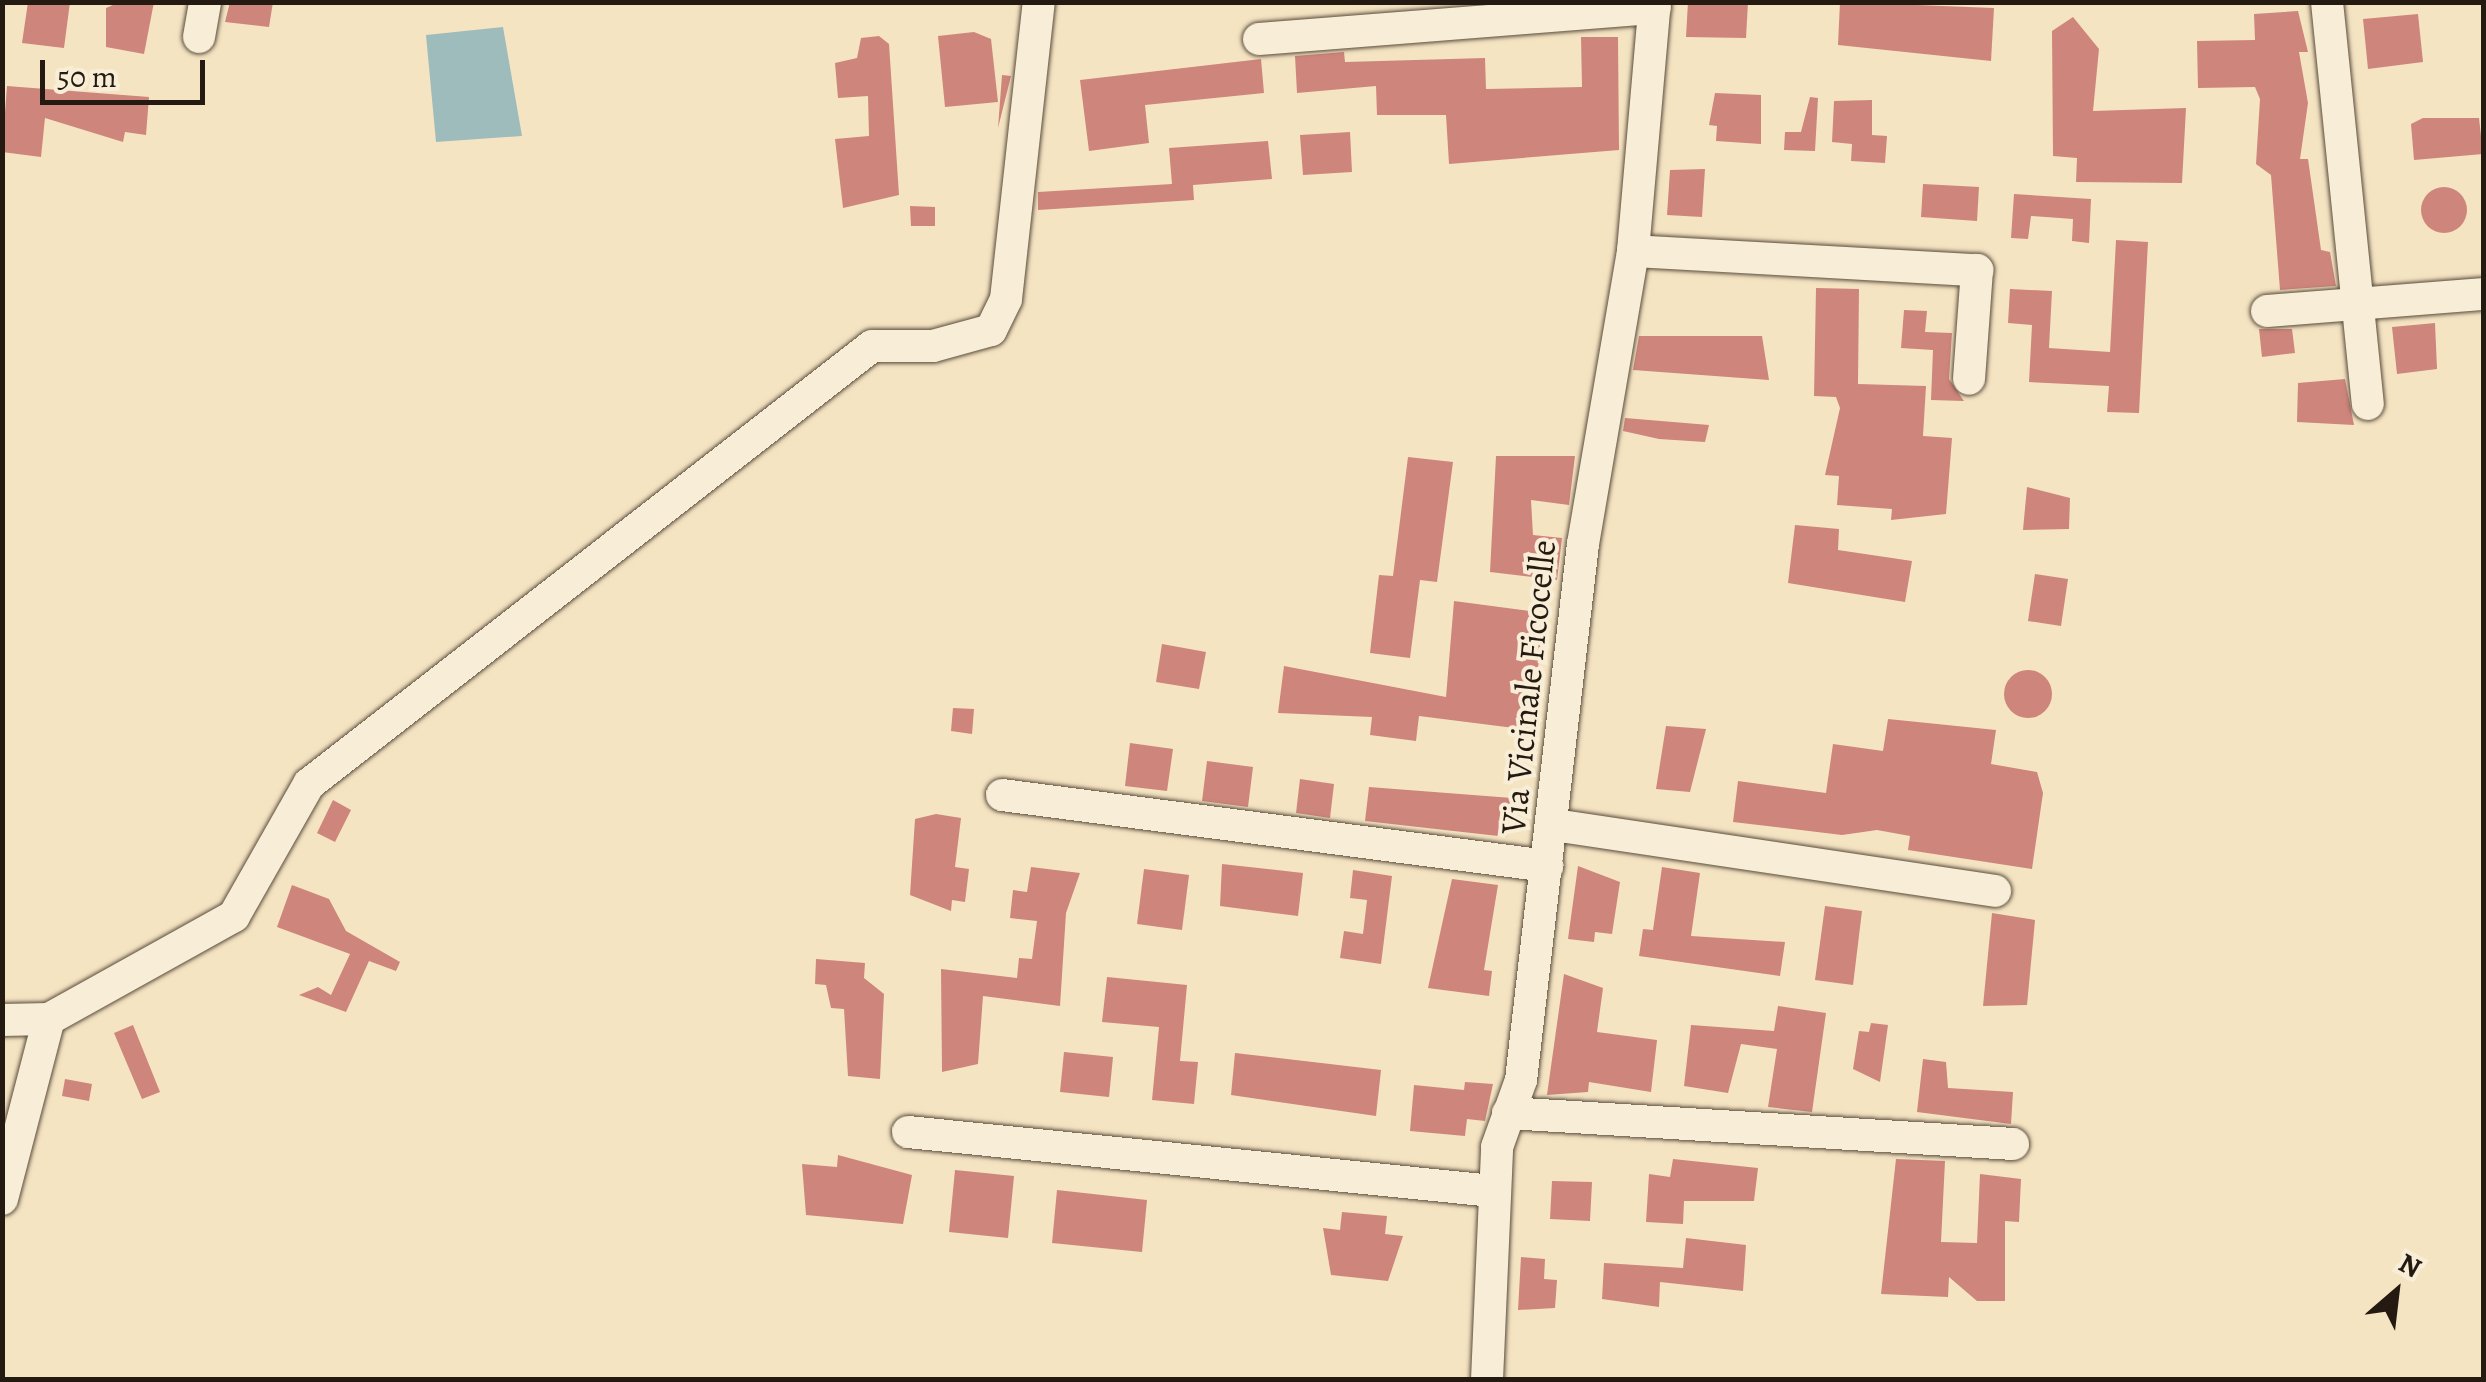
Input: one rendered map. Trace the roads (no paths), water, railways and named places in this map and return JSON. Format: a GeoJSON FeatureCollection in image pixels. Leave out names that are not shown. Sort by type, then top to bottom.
{"type":"FeatureCollection","features":[{"type":"Feature","properties":{"kind":"street"},"geometry":{"type":"LineString","coordinates":[[199,37],[205,2]]}},
{"type":"Feature","properties":{"kind":"street"},"geometry":{"type":"LineString","coordinates":[[2,1020],[50,1019],[234,916],[309,784],[872,346],[934,346],[991,330],[1006,299],[1040,2]]}},
{"type":"Feature","properties":{"kind":"street"},"geometry":{"type":"LineString","coordinates":[[2327,2],[2368,404]]}},
{"type":"Feature","properties":{"kind":"street"},"geometry":{"type":"LineString","coordinates":[[1260,39],[1655,5]]}},
{"type":"Feature","properties":{"kind":"street","name":"Via Vicinale Ficocelle"},"geometry":{"type":"LineString","coordinates":[[1487,1380],[1493,1191],[1508,1114],[1521,1080],[1554,825],[1583,544],[1632,250],[1655,5]]}},
{"type":"Feature","properties":{"kind":"street"},"geometry":{"type":"LineString","coordinates":[[1632,250],[1977,270],[1969,379]]}},
{"type":"Feature","properties":{"kind":"street"},"geometry":{"type":"LineString","coordinates":[[2267,311],[2484,294]]}},
{"type":"Feature","properties":{"kind":"street"},"geometry":{"type":"LineString","coordinates":[[1002,795],[1547,866]]}},
{"type":"Feature","properties":{"kind":"street"},"geometry":{"type":"LineString","coordinates":[[1554,825],[1996,891]]}},
{"type":"Feature","properties":{"kind":"street"},"geometry":{"type":"LineString","coordinates":[[2,1199],[50,1019]]}},
{"type":"Feature","properties":{"kind":"street"},"geometry":{"type":"LineString","coordinates":[[1508,1114],[2013,1144]]}},
{"type":"Feature","properties":{"kind":"street"},"geometry":{"type":"LineString","coordinates":[[908,1132],[1493,1191]]}},
{"type":"Feature","properties":{"kind":"water"},"geometry":{"type":"Polygon","coordinates":[[[503,27],[522,136],[436,142],[426,35],[503,27]]]}}]}
